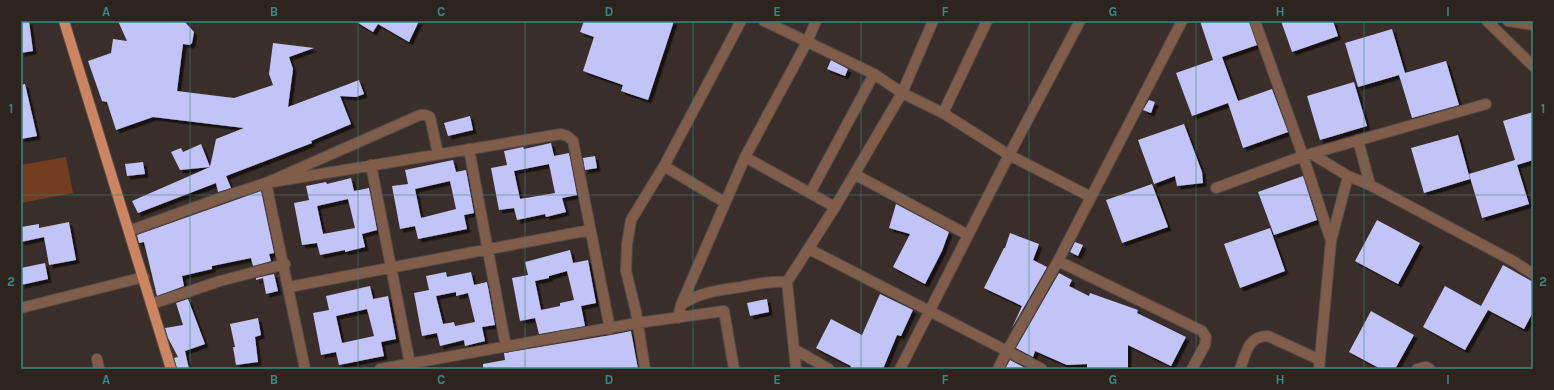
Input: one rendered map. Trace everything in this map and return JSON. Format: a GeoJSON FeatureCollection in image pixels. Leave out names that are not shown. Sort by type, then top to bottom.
{"type":"FeatureCollection","features":[{"type":"Feature","properties":{"kind":"main road"},"geometry":{"type":"LineString","coordinates":[[64,21],[144,277],[171,369]]}},
{"type":"Feature","properties":{"kind":"street"},"geometry":{"type":"LineString","coordinates":[[646,369],[626,271],[627,244],[631,220],[664,166],[741,21]]}},
{"type":"Feature","properties":{"kind":"street"},"geometry":{"type":"LineString","coordinates":[[764,21],[874,74],[902,93],[943,113],[1009,155],[1091,197]]}},
{"type":"Feature","properties":{"kind":"street"},"geometry":{"type":"LineString","coordinates":[[678,318],[681,305],[744,157],[807,42],[816,21]]}},
{"type":"Feature","properties":{"kind":"street"},"geometry":{"type":"LineString","coordinates":[[796,369],[787,282],[835,207],[902,93],[933,21]]}},
{"type":"Feature","properties":{"kind":"street"},"geometry":{"type":"LineString","coordinates":[[943,113],[987,21]]}},
{"type":"Feature","properties":{"kind":"street"},"geometry":{"type":"LineString","coordinates":[[900,369],[1009,155],[1080,21]]}},
{"type":"Feature","properties":{"kind":"street"},"geometry":{"type":"LineString","coordinates":[[998,369],[1058,261],[1182,21]]}},
{"type":"Feature","properties":{"kind":"street"},"geometry":{"type":"LineString","coordinates":[[1255,21],[1308,155],[1332,241]]}},
{"type":"Feature","properties":{"kind":"street"},"geometry":{"type":"LineString","coordinates":[[1487,21],[1533,66]]}},
{"type":"Feature","properties":{"kind":"street"},"geometry":{"type":"LineString","coordinates":[[1508,21],[1533,25]]}},
{"type":"Feature","properties":{"kind":"street"},"geometry":{"type":"LineString","coordinates":[[810,193],[874,74]]}},
{"type":"Feature","properties":{"kind":"street"},"geometry":{"type":"LineString","coordinates":[[1216,188],[1308,155],[1486,104]]}},
{"type":"Feature","properties":{"kind":"street"},"geometry":{"type":"LineString","coordinates":[[129,231],[266,183],[420,116],[426,115],[430,117],[438,154]]}},
{"type":"Feature","properties":{"kind":"street"},"geometry":{"type":"LineString","coordinates":[[266,183],[561,134],[567,136],[573,141],[610,328]]}},
{"type":"Feature","properties":{"kind":"street"},"geometry":{"type":"LineString","coordinates":[[1358,140],[1370,185]]}},
{"type":"Feature","properties":{"kind":"street"},"geometry":{"type":"LineString","coordinates":[[469,149],[506,347]]}},
{"type":"Feature","properties":{"kind":"street"},"geometry":{"type":"LineString","coordinates":[[1308,155],[1348,176],[1370,185],[1512,261],[1533,274]]}},
{"type":"Feature","properties":{"kind":"street"},"geometry":{"type":"LineString","coordinates":[[744,157],[835,207]]}},
{"type":"Feature","properties":{"kind":"street"},"geometry":{"type":"LineString","coordinates":[[371,165],[410,364]]}},
{"type":"Feature","properties":{"kind":"street"},"geometry":{"type":"LineString","coordinates":[[664,166],[724,202]]}},
{"type":"Feature","properties":{"kind":"street"},"geometry":{"type":"LineString","coordinates":[[854,174],[968,235]]}},
{"type":"Feature","properties":{"kind":"street"},"geometry":{"type":"LineString","coordinates":[[1240,369],[1251,342],[1259,336],[1268,336],[1319,365],[1332,241],[1348,176]]}},
{"type":"Feature","properties":{"kind":"street"},"geometry":{"type":"LineString","coordinates":[[266,183],[305,369]]}},
{"type":"Feature","properties":{"kind":"street"},"geometry":{"type":"LineString","coordinates":[[289,287],[590,230]]}},
{"type":"Feature","properties":{"kind":"street"},"geometry":{"type":"LineString","coordinates":[[809,249],[1042,369]]}},
{"type":"Feature","properties":{"kind":"street"},"geometry":{"type":"LineString","coordinates":[[1058,261],[1202,331],[1206,337],[1205,345],[1192,369]]}},
{"type":"Feature","properties":{"kind":"street"},"geometry":{"type":"LineString","coordinates":[[152,304],[220,281],[284,264]]}},
{"type":"Feature","properties":{"kind":"street"},"geometry":{"type":"LineString","coordinates":[[21,308],[144,277]]}},
{"type":"Feature","properties":{"kind":"street"},"geometry":{"type":"LineString","coordinates":[[681,305],[688,300],[708,292],[776,282],[787,282]]}},
{"type":"Feature","properties":{"kind":"street"},"geometry":{"type":"LineString","coordinates":[[380,369],[610,328],[724,311],[734,369]]}},
{"type":"Feature","properties":{"kind":"street"},"geometry":{"type":"LineString","coordinates":[[794,349],[829,369]]}},
{"type":"Feature","properties":{"kind":"street"},"geometry":{"type":"LineString","coordinates":[[1417,369],[1426,367],[1430,369]]}},
{"type":"Feature","properties":{"kind":"shaded area"},"geometry":{"type":"Polygon","coordinates":[[[66,157],[73,193],[21,203],[21,165],[66,157]]]}},
{"type":"Feature","properties":{"kind":"building"},"geometry":{"type":"Polygon","coordinates":[[[21,21],[29,21],[33,51],[21,53],[21,21]]]}},
{"type":"Feature","properties":{"kind":"building"},"geometry":{"type":"Polygon","coordinates":[[[118,21],[184,21],[194,32],[192,43],[190,45],[183,44],[177,91],[234,98],[273,85],[269,74],[273,43],[314,48],[289,57],[293,69],[288,107],[359,80],[364,94],[356,97],[340,96],[351,124],[311,141],[312,143],[226,176],[231,188],[218,192],[216,183],[138,213],[132,201],[210,167],[216,139],[244,128],[153,117],[116,130],[107,102],[102,101],[88,61],[111,53],[113,39],[127,41],[118,21]]]}},
{"type":"Feature","properties":{"kind":"building"},"geometry":{"type":"Polygon","coordinates":[[[355,21],[419,21],[409,42],[378,24],[373,32],[355,21]]]}},
{"type":"Feature","properties":{"kind":"building"},"geometry":{"type":"Polygon","coordinates":[[[584,21],[674,21],[648,100],[621,91],[623,85],[583,71],[594,37],[580,32],[584,21]]]}},
{"type":"Feature","properties":{"kind":"building"},"geometry":{"type":"Polygon","coordinates":[[[1200,21],[1249,21],[1257,45],[1222,57],[1238,101],[1272,89],[1288,132],[1243,148],[1228,103],[1192,116],[1176,73],[1213,60],[1200,21]]]}},
{"type":"Feature","properties":{"kind":"building"},"geometry":{"type":"Polygon","coordinates":[[[1281,21],[1333,21],[1338,36],[1292,52],[1281,21]]]}},
{"type":"Feature","properties":{"kind":"building"},"geometry":{"type":"Polygon","coordinates":[[[1392,29],[1405,73],[1446,61],[1459,105],[1412,118],[1399,75],[1358,87],[1345,43],[1392,29]]]}},
{"type":"Feature","properties":{"kind":"building"},"geometry":{"type":"Polygon","coordinates":[[[831,60],[848,69],[845,76],[827,69],[831,60]]]}},
{"type":"Feature","properties":{"kind":"building"},"geometry":{"type":"Polygon","coordinates":[[[1354,82],[1367,126],[1320,140],[1307,96],[1354,82]]]}},
{"type":"Feature","properties":{"kind":"building"},"geometry":{"type":"Polygon","coordinates":[[[25,84],[37,136],[21,139],[21,85],[25,84]]]}},
{"type":"Feature","properties":{"kind":"building"},"geometry":{"type":"Polygon","coordinates":[[[1149,100],[1155,102],[1151,113],[1143,110],[1149,100]]]}},
{"type":"Feature","properties":{"kind":"building"},"geometry":{"type":"Polygon","coordinates":[[[1533,112],[1533,160],[1517,165],[1529,204],[1482,218],[1469,174],[1515,160],[1503,121],[1533,112]]]}},
{"type":"Feature","properties":{"kind":"building"},"geometry":{"type":"Polygon","coordinates":[[[470,116],[473,130],[448,136],[444,123],[470,116]]]}},
{"type":"Feature","properties":{"kind":"building"},"geometry":{"type":"Polygon","coordinates":[[[1184,124],[1202,172],[1203,183],[1177,186],[1175,176],[1154,184],[1138,140],[1184,124]]]}},
{"type":"Feature","properties":{"kind":"building"},"geometry":{"type":"Polygon","coordinates":[[[1458,135],[1470,179],[1424,193],[1411,148],[1458,135]]]}},
{"type":"Feature","properties":{"kind":"building"},"geometry":{"type":"Polygon","coordinates":[[[551,143],[554,156],[569,153],[577,195],[562,198],[566,212],[546,217],[545,214],[517,220],[514,208],[499,210],[491,168],[507,165],[504,151],[523,147],[524,149],[551,143]],[[549,164],[514,171],[520,199],[555,193],[549,164]]]}},
{"type":"Feature","properties":{"kind":"building"},"geometry":{"type":"Polygon","coordinates":[[[201,144],[210,167],[180,170],[171,152],[181,148],[183,152],[201,144]]]}},
{"type":"Feature","properties":{"kind":"building"},"geometry":{"type":"Polygon","coordinates":[[[595,156],[597,168],[585,170],[583,158],[595,156]]]}},
{"type":"Feature","properties":{"kind":"building"},"geometry":{"type":"Polygon","coordinates":[[[453,160],[456,172],[466,170],[474,213],[464,215],[467,229],[418,239],[415,226],[400,229],[392,186],[408,184],[405,170],[453,160]],[[450,181],[415,189],[421,218],[456,209],[450,181]]]}},
{"type":"Feature","properties":{"kind":"building"},"geometry":{"type":"Polygon","coordinates":[[[143,162],[145,174],[127,176],[125,164],[143,162]]]}},
{"type":"Feature","properties":{"kind":"building"},"geometry":{"type":"Polygon","coordinates":[[[1303,176],[1317,220],[1274,235],[1258,192],[1303,176]]]}},
{"type":"Feature","properties":{"kind":"building"},"geometry":{"type":"Polygon","coordinates":[[[351,178],[354,191],[369,188],[377,230],[362,234],[365,247],[345,252],[345,250],[320,255],[317,243],[302,245],[294,203],[309,200],[306,186],[326,182],[327,184],[351,178]],[[348,199],[317,206],[323,234],[355,228],[348,199]]]}},
{"type":"Feature","properties":{"kind":"building"},"geometry":{"type":"Polygon","coordinates":[[[1152,184],[1168,227],[1122,243],[1106,200],[1152,184]]]}},
{"type":"Feature","properties":{"kind":"building"},"geometry":{"type":"Polygon","coordinates":[[[261,191],[274,253],[269,254],[271,261],[253,266],[251,258],[212,266],[212,269],[182,276],[184,286],[157,296],[144,242],[139,243],[137,235],[261,191]]]}},
{"type":"Feature","properties":{"kind":"building"},"geometry":{"type":"Polygon","coordinates":[[[896,204],[949,232],[942,251],[925,284],[893,267],[910,234],[889,228],[896,204]]]}},
{"type":"Feature","properties":{"kind":"building"},"geometry":{"type":"Polygon","coordinates":[[[1377,220],[1420,243],[1398,284],[1355,261],[1377,220]]]}},
{"type":"Feature","properties":{"kind":"building"},"geometry":{"type":"Polygon","coordinates":[[[69,222],[76,260],[49,265],[44,237],[21,242],[21,227],[39,224],[39,228],[69,222]]]}},
{"type":"Feature","properties":{"kind":"building"},"geometry":{"type":"Polygon","coordinates":[[[1270,228],[1285,271],[1240,288],[1224,244],[1270,228]]]}},
{"type":"Feature","properties":{"kind":"building"},"geometry":{"type":"Polygon","coordinates":[[[1010,233],[1039,244],[1033,260],[1047,267],[1012,328],[1022,306],[984,288],[1005,248],[1010,233]]]}},
{"type":"Feature","properties":{"kind":"building"},"geometry":{"type":"Polygon","coordinates":[[[1075,242],[1083,245],[1078,256],[1070,252],[1075,242]]]}},
{"type":"Feature","properties":{"kind":"building"},"geometry":{"type":"Polygon","coordinates":[[[570,250],[573,263],[588,260],[596,303],[581,306],[585,326],[539,334],[535,318],[520,321],[512,278],[528,275],[525,262],[570,250]],[[567,271],[549,276],[549,278],[535,281],[541,310],[560,306],[560,303],[574,300],[567,271]]]}},
{"type":"Feature","properties":{"kind":"building"},"geometry":{"type":"Polygon","coordinates":[[[45,263],[48,279],[21,285],[21,268],[45,263]]]}},
{"type":"Feature","properties":{"kind":"building"},"geometry":{"type":"Polygon","coordinates":[[[1503,265],[1533,282],[1533,312],[1524,329],[1488,310],[1465,350],[1423,327],[1445,286],[1481,306],[1503,265]]]}},
{"type":"Feature","properties":{"kind":"building"},"geometry":{"type":"Polygon","coordinates":[[[446,272],[447,277],[471,272],[474,285],[487,282],[495,325],[482,327],[485,341],[465,346],[464,340],[440,346],[437,333],[422,336],[414,293],[429,290],[426,276],[446,272]],[[456,292],[436,296],[443,324],[454,322],[455,326],[475,322],[468,293],[456,296],[456,292]]]}},
{"type":"Feature","properties":{"kind":"building"},"geometry":{"type":"Polygon","coordinates":[[[1059,273],[1072,280],[1069,286],[1089,296],[1090,293],[1138,310],[1137,313],[1186,337],[1171,366],[1128,345],[1128,369],[1087,369],[1087,364],[1067,365],[1035,351],[1033,357],[1016,348],[1059,273]]]}},
{"type":"Feature","properties":{"kind":"building"},"geometry":{"type":"Polygon","coordinates":[[[274,274],[278,291],[266,294],[263,278],[256,280],[256,278],[274,274]]]}},
{"type":"Feature","properties":{"kind":"building"},"geometry":{"type":"Polygon","coordinates":[[[370,286],[373,299],[388,296],[396,339],[381,342],[384,356],[339,365],[336,352],[321,355],[313,313],[329,310],[326,296],[370,286]],[[367,309],[336,316],[342,343],[374,336],[367,309]]]}},
{"type":"Feature","properties":{"kind":"building"},"geometry":{"type":"Polygon","coordinates":[[[880,294],[913,310],[901,336],[897,335],[883,369],[850,369],[851,366],[816,348],[831,319],[862,335],[880,294]]]}},
{"type":"Feature","properties":{"kind":"building"},"geometry":{"type":"Polygon","coordinates":[[[188,299],[205,344],[185,351],[189,369],[177,369],[174,358],[178,357],[168,338],[165,328],[183,325],[176,303],[188,299]]]}},
{"type":"Feature","properties":{"kind":"building"},"geometry":{"type":"Polygon","coordinates":[[[767,299],[769,312],[750,316],[747,303],[767,299]]]}},
{"type":"Feature","properties":{"kind":"building"},"geometry":{"type":"Polygon","coordinates":[[[1371,311],[1414,335],[1395,369],[1381,369],[1349,352],[1371,311]]]}},
{"type":"Feature","properties":{"kind":"building"},"geometry":{"type":"Polygon","coordinates":[[[258,318],[261,335],[255,337],[258,362],[236,365],[233,347],[235,347],[230,324],[258,318]]]}},
{"type":"Feature","properties":{"kind":"building"},"geometry":{"type":"Polygon","coordinates":[[[631,331],[638,369],[483,369],[483,364],[505,360],[504,353],[631,331]]]}},
{"type":"Feature","properties":{"kind":"building"},"geometry":{"type":"Polygon","coordinates":[[[1010,360],[1027,369],[1005,369],[1010,360]]]}}]}
